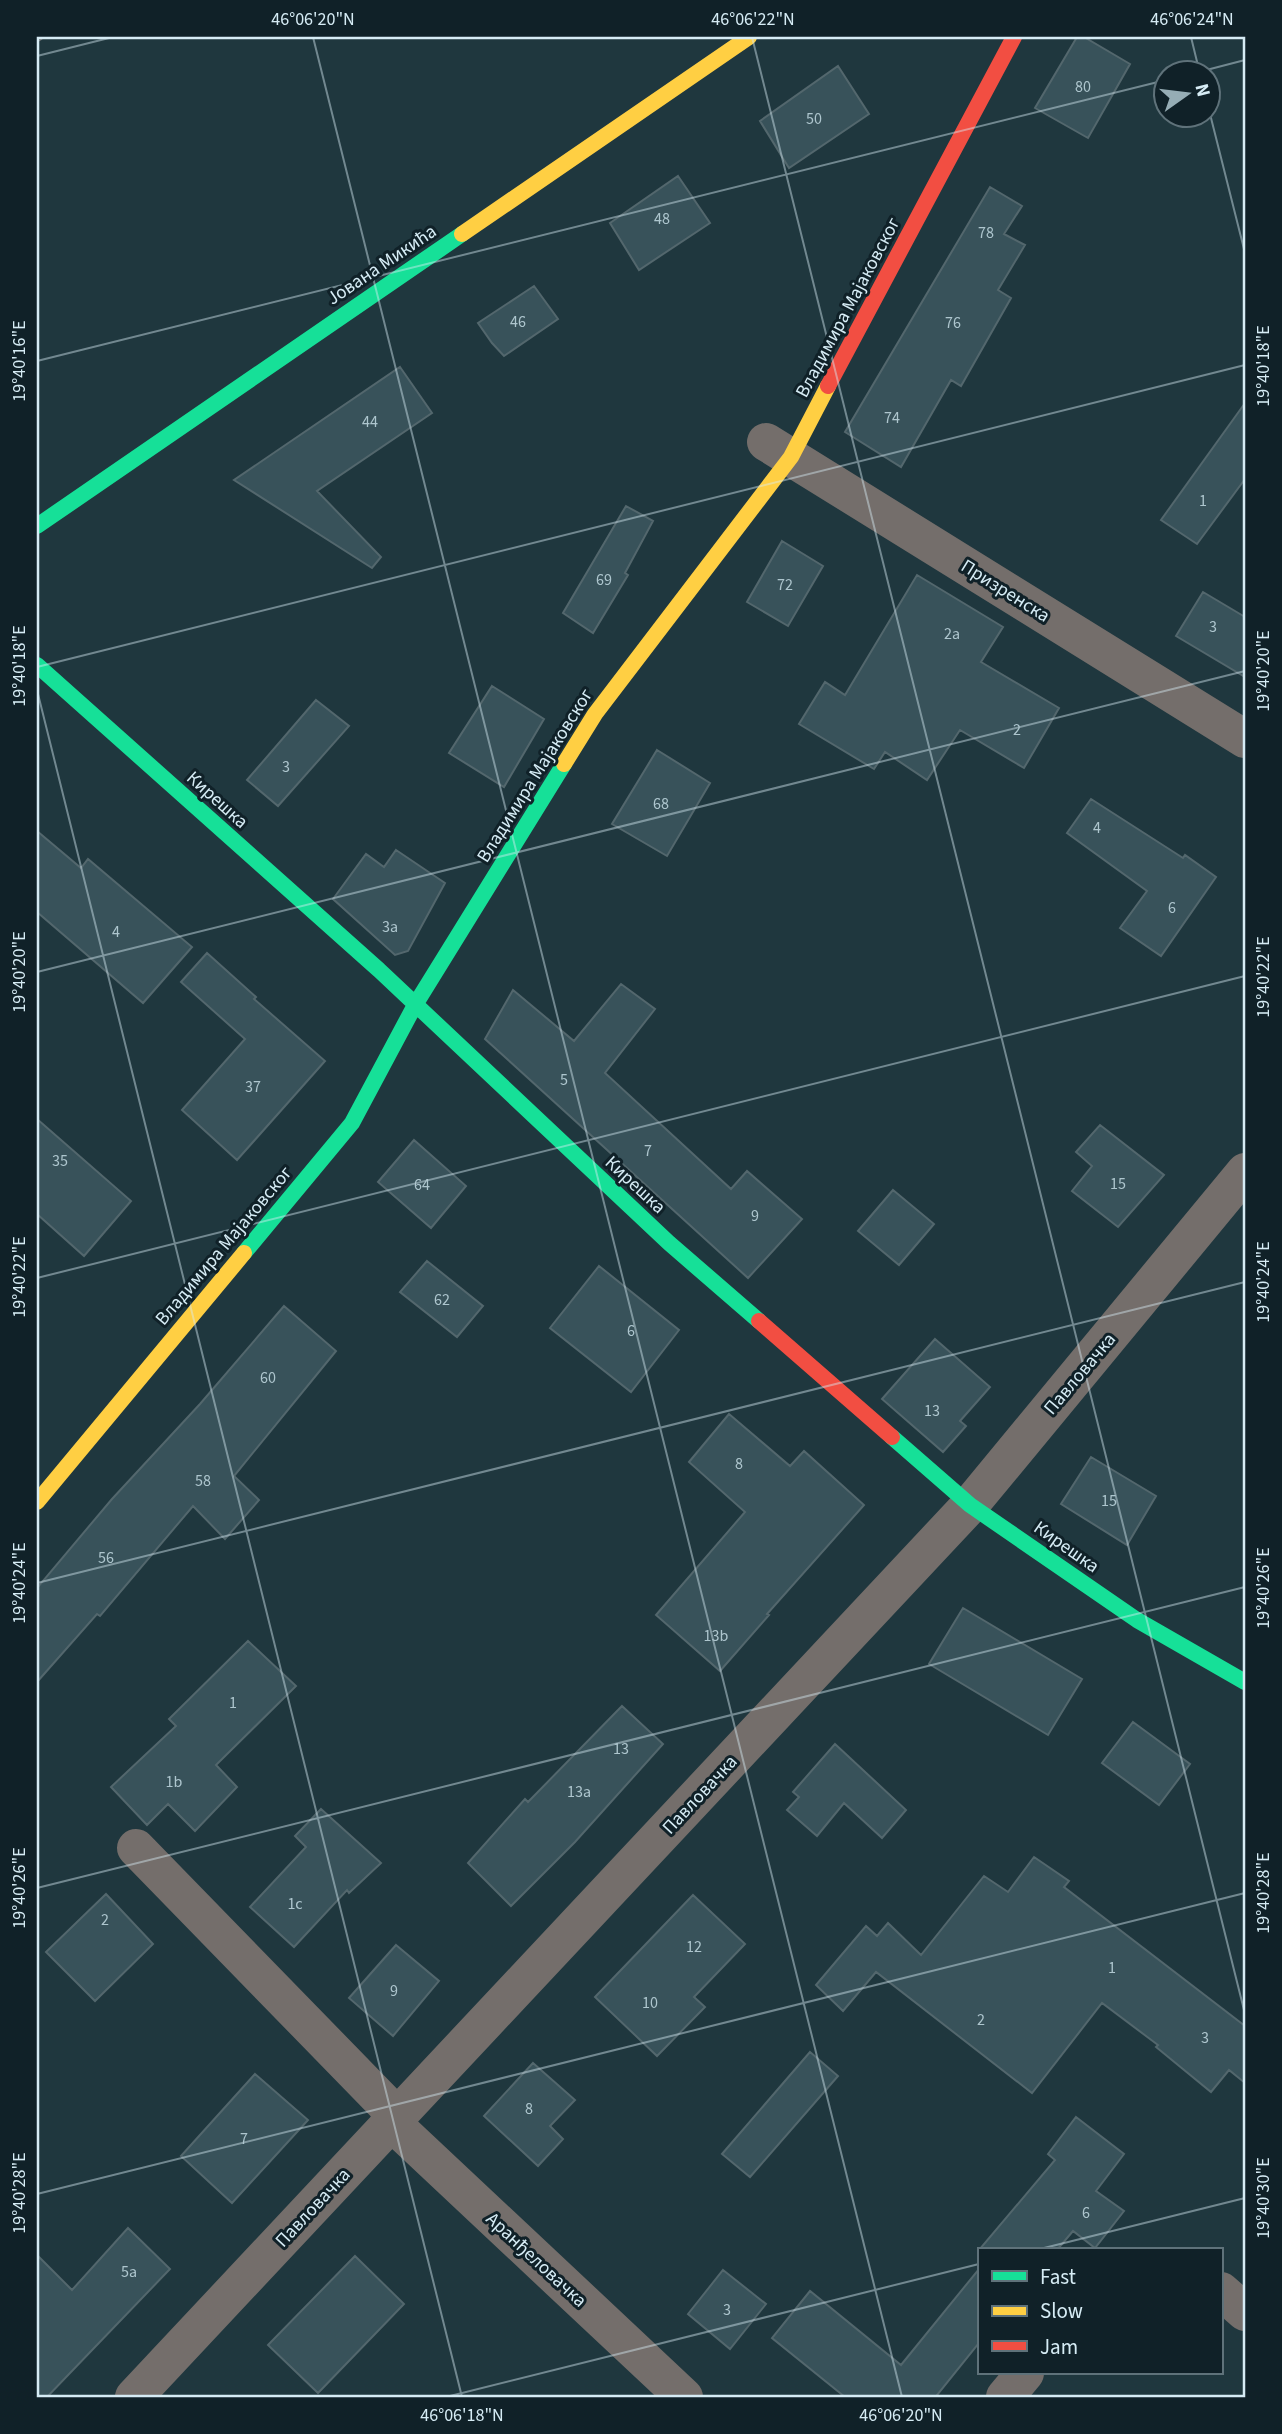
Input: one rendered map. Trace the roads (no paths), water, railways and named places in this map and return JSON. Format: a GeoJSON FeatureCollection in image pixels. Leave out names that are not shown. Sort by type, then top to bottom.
{"type":"FeatureCollection","features":[{"type":"Feature","properties":{"kind":"street","name":"Јована Микића"},"geometry":{"type":"LineString","coordinates":[[37,526],[749,37]]}},
{"type":"Feature","properties":{"kind":"street","name":"Владимира Мајаковског"},"geometry":{"type":"LineString","coordinates":[[37,1502],[352,1123],[415,1005],[594,714],[779,449],[1014,37]]}},
{"type":"Feature","properties":{"kind":"street","name":"Призренска"},"geometry":{"type":"LineString","coordinates":[[779,449],[1245,739]]}},
{"type":"Feature","properties":{"kind":"street","name":"Кирешка"},"geometry":{"type":"LineString","coordinates":[[37,665],[415,1005],[669,1243],[970,1504],[1137,1620],[1245,1682]]}},
{"type":"Feature","properties":{"kind":"street","name":"Павловачка"},"geometry":{"type":"LineString","coordinates":[[134,2397],[970,1504],[1245,1172]]}},
{"type":"Feature","properties":{"kind":"street","name":"Аранђеловачка"},"geometry":{"type":"LineString","coordinates":[[136,1848],[394,2119],[684,2397]]}},
{"type":"Feature","properties":{"kind":"street"},"geometry":{"type":"LineString","coordinates":[[1222,2292],[1245,2312]]}},
{"type":"Feature","properties":{"kind":"street"},"geometry":{"type":"LineString","coordinates":[[1005,2397],[1024,2374]]}}]}
